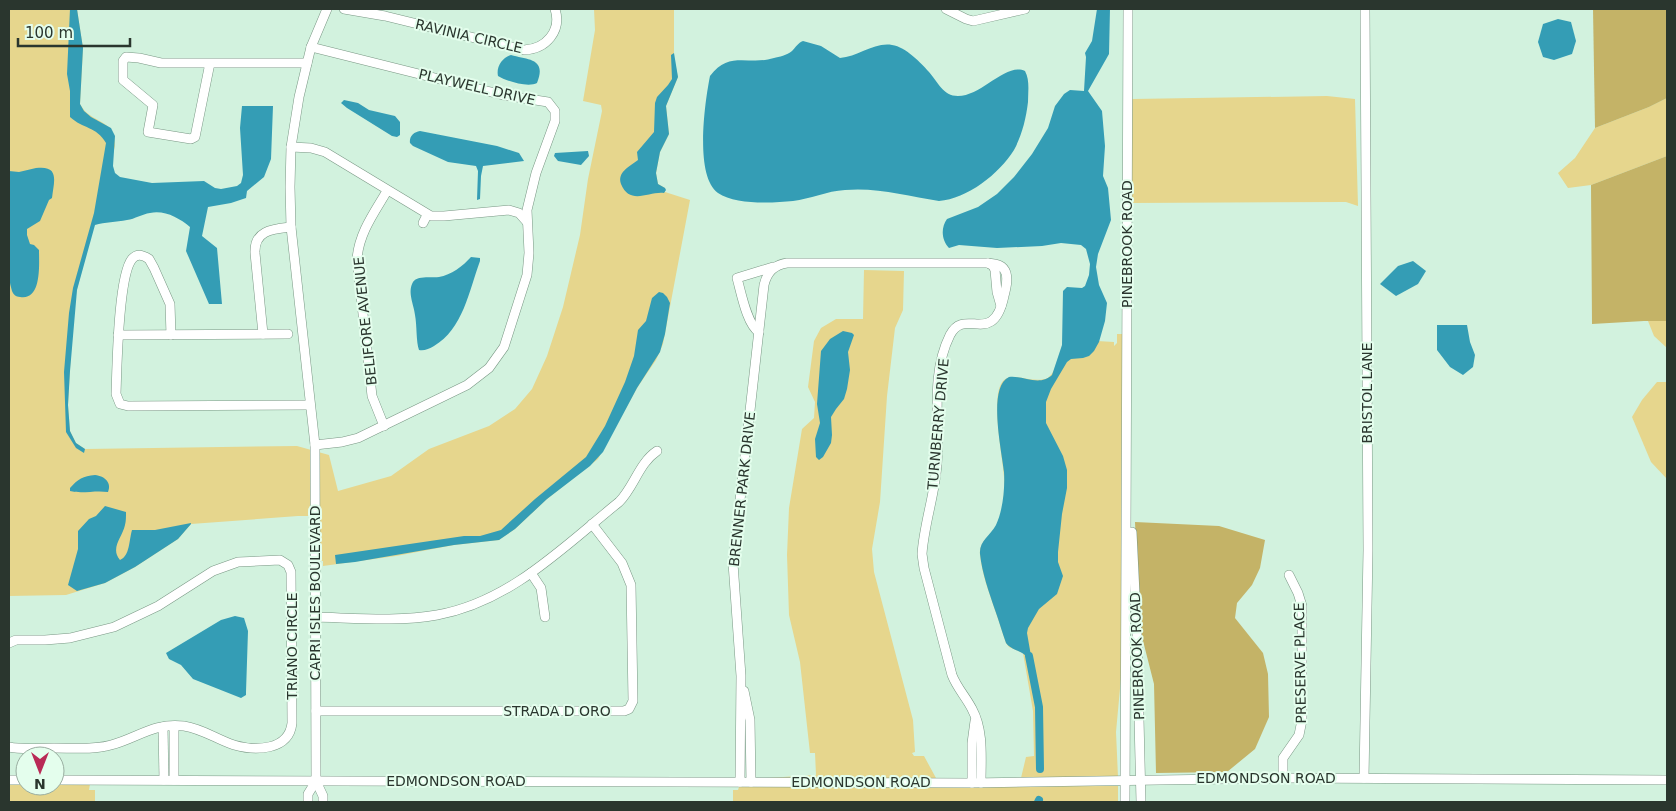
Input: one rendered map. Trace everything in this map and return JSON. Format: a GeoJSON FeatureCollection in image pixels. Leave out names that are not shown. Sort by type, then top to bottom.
{"type":"FeatureCollection","features":[{"type":"Feature","properties":{"kind":"street","name":"CAPRI ISLES BOULEVARD"},"geometry":{"type":"LineString","coordinates":[[323,802],[323,796],[316,781],[315,445],[291,227],[290,187],[291,147],[299,97],[311,48],[327,9]]}},
{"type":"Feature","properties":{"kind":"street","name":"RAVINIA CIRCLE"},"geometry":{"type":"LineString","coordinates":[[344,9],[385,16],[528,50],[541,46],[552,35],[556,23],[555,9]]}},
{"type":"Feature","properties":{"kind":"street","name":"RAVINIA CIRCLE"},"geometry":{"type":"LineString","coordinates":[[365,9],[385,16]]}},
{"type":"Feature","properties":{"kind":"street"},"geometry":{"type":"LineString","coordinates":[[946,9],[966,19],[976,21],[1025,9]]}},
{"type":"Feature","properties":{"kind":"street","name":"PINEBROOK ROAD"},"geometry":{"type":"LineString","coordinates":[[1126,802],[1128,9]]}},
{"type":"Feature","properties":{"kind":"street","name":"BRISTOL LANE"},"geometry":{"type":"LineString","coordinates":[[1364,778],[1368,550],[1365,9]]}},
{"type":"Feature","properties":{"kind":"street","name":"PLAYWELL DRIVE"},"geometry":{"type":"LineString","coordinates":[[311,48],[503,95],[550,104],[555,111],[555,121],[533,184],[527,210],[527,222]]}},
{"type":"Feature","properties":{"kind":"street"},"geometry":{"type":"LineString","coordinates":[[210,63],[195,138],[148,132],[153,105],[123,80],[124,58],[139,58],[161,63],[210,63],[307,63]]}},
{"type":"Feature","properties":{"kind":"street"},"geometry":{"type":"LineString","coordinates":[[291,147],[311,148],[325,152],[428,214],[439,217],[509,210],[519,213],[527,222],[529,253],[527,275],[508,338],[495,361],[483,374],[467,385],[351,440],[315,445]]}},
{"type":"Feature","properties":{"kind":"street","name":"BELIFORE AVENUE"},"geometry":{"type":"LineString","coordinates":[[384,426],[372,396],[357,259],[363,231],[387,190]]}},
{"type":"Feature","properties":{"kind":"street"},"geometry":{"type":"LineString","coordinates":[[422,223],[428,214]]}},
{"type":"Feature","properties":{"kind":"street"},"geometry":{"type":"LineString","coordinates":[[263,334],[255,242],[268,231],[291,227]]}},
{"type":"Feature","properties":{"kind":"street"},"geometry":{"type":"LineString","coordinates":[[171,335],[169,299],[147,257],[139,255],[132,259],[127,269],[118,334],[116,398],[118,402],[122,405],[310,405]]}},
{"type":"Feature","properties":{"kind":"street","name":"TURNBERRY DRIVE"},"geometry":{"type":"LineString","coordinates":[[778,265],[787,263],[987,263],[999,264],[1006,272],[1006,284],[998,316],[988,324],[958,326],[951,335],[942,355],[939,375],[937,464],[922,547],[924,568],[952,675],[976,718],[973,738],[977,783]]}},
{"type":"Feature","properties":{"kind":"street"},"geometry":{"type":"LineString","coordinates":[[759,332],[751,322],[737,278],[778,265]]}},
{"type":"Feature","properties":{"kind":"street","name":"BRENNER PARK DRIVE"},"geometry":{"type":"LineString","coordinates":[[740,782],[741,676],[733,563],[765,280],[769,272],[778,265]]}},
{"type":"Feature","properties":{"kind":"street"},"geometry":{"type":"LineString","coordinates":[[118,334],[288,334]]}},
{"type":"Feature","properties":{"kind":"street"},"geometry":{"type":"LineString","coordinates":[[315,617],[406,618],[443,614],[489,599],[531,572],[623,497],[646,460],[657,451]]}},
{"type":"Feature","properties":{"kind":"street","name":"PINEBROOK ROAD"},"geometry":{"type":"LineString","coordinates":[[1127,479],[1134,550],[1141,802]]}},
{"type":"Feature","properties":{"kind":"street","name":"STRADA D ORO"},"geometry":{"type":"LineString","coordinates":[[316,711],[631,710],[633,701],[631,585],[622,562],[592,524]]}},
{"type":"Feature","properties":{"kind":"street","name":"TRIANO CIRCLE"},"geometry":{"type":"LineString","coordinates":[[9,643],[16,640],[70,638],[106,630],[137,618],[221,567],[249,561],[276,559],[285,562],[291,569],[292,726],[287,737],[282,742],[272,746],[241,746],[225,742],[203,730],[174,726],[150,729],[119,743],[104,747],[9,747]]}},
{"type":"Feature","properties":{"kind":"street"},"geometry":{"type":"LineString","coordinates":[[531,572],[541,588],[544,616]]}},
{"type":"Feature","properties":{"kind":"street","name":"PRESERVE PLACE"},"geometry":{"type":"LineString","coordinates":[[1283,778],[1283,758],[1299,735],[1302,720],[1302,606],[1289,575]]}},
{"type":"Feature","properties":{"kind":"street","name":"BRENNER PARK DRIVE"},"geometry":{"type":"LineString","coordinates":[[741,676],[750,720],[751,782]]}},
{"type":"Feature","properties":{"kind":"street"},"geometry":{"type":"LineString","coordinates":[[174,726],[174,780]]}},
{"type":"Feature","properties":{"kind":"street"},"geometry":{"type":"LineString","coordinates":[[162,727],[164,780]]}},
{"type":"Feature","properties":{"kind":"street","name":"EDMONDSON ROAD"},"geometry":{"type":"LineString","coordinates":[[65,780],[977,783],[1283,778],[1667,780]]}},
{"type":"Feature","properties":{"kind":"street","name":"CAPRI ISLES BOULEVARD"},"geometry":{"type":"LineString","coordinates":[[308,802],[308,794],[316,781]]}},
{"type":"Feature","properties":{"kind":"shaded area"},"geometry":{"type":"Polygon","coordinates":[[[9,9],[77,9],[83,48],[80,104],[85,111],[107,126],[114,137],[115,146],[77,289],[73,315],[68,405],[70,431],[76,443],[85,449],[297,446],[329,455],[338,491],[391,476],[429,449],[489,426],[515,409],[532,389],[547,356],[563,307],[580,235],[588,179],[602,111],[601,105],[583,101],[595,30],[594,9],[674,9],[674,59],[678,77],[666,106],[669,134],[660,152],[656,173],[658,184],[665,188],[665,192],[690,200],[663,344],[656,360],[637,388],[598,459],[547,499],[515,529],[499,540],[454,545],[396,556],[323,566],[323,561],[319,561],[319,516],[191,524],[178,539],[135,567],[105,583],[66,595],[9,596],[9,9]]]}},
{"type":"Feature","properties":{"kind":"shaded area"},"geometry":{"type":"Polygon","coordinates":[[[1593,9],[1667,9],[1667,98],[1595,128],[1593,9]]]}},
{"type":"Feature","properties":{"kind":"shaded area"},"geometry":{"type":"Polygon","coordinates":[[[1327,96],[1355,99],[1358,206],[1346,202],[1131,203],[1132,99],[1327,96]]]}},
{"type":"Feature","properties":{"kind":"shaded area"},"geometry":{"type":"Polygon","coordinates":[[[1667,98],[1667,156],[1591,185],[1568,188],[1558,173],[1575,158],[1595,128],[1667,98]]]}},
{"type":"Feature","properties":{"kind":"shaded area"},"geometry":{"type":"Polygon","coordinates":[[[1667,156],[1667,321],[1592,324],[1591,185],[1667,156]]]}},
{"type":"Feature","properties":{"kind":"shaded area"},"geometry":{"type":"Polygon","coordinates":[[[864,270],[904,271],[903,310],[895,328],[887,396],[880,502],[872,549],[874,572],[913,720],[915,752],[912,753],[914,756],[924,756],[936,778],[767,778],[816,775],[815,753],[810,753],[800,662],[789,615],[787,555],[789,508],[802,429],[814,418],[815,402],[808,387],[814,341],[821,328],[836,319],[863,319],[864,270]]]}},
{"type":"Feature","properties":{"kind":"shaded area"},"geometry":{"type":"Polygon","coordinates":[[[1648,321],[1667,321],[1667,348],[1654,336],[1648,321]]]}},
{"type":"Feature","properties":{"kind":"shaded area"},"geometry":{"type":"Polygon","coordinates":[[[1117,334],[1123,334],[1122,667],[1116,732],[1118,777],[1021,778],[1026,757],[1034,756],[1033,711],[1023,653],[1009,647],[1006,643],[986,583],[980,555],[981,546],[994,530],[998,521],[1003,502],[1004,477],[997,411],[1000,387],[1004,380],[1013,377],[1036,380],[1048,378],[1059,360],[1063,339],[1114,342],[1114,346],[1117,343],[1117,334]]]}},
{"type":"Feature","properties":{"kind":"shaded area"},"geometry":{"type":"Polygon","coordinates":[[[1657,382],[1667,382],[1667,479],[1651,462],[1632,417],[1642,400],[1657,382]]]}},
{"type":"Feature","properties":{"kind":"shaded area"},"geometry":{"type":"Polygon","coordinates":[[[1135,522],[1219,526],[1265,540],[1260,568],[1252,585],[1237,603],[1235,618],[1263,653],[1268,674],[1269,717],[1255,749],[1227,772],[1156,773],[1154,684],[1140,629],[1135,522]]]}},
{"type":"Feature","properties":{"kind":"shaded area"},"geometry":{"type":"Polygon","coordinates":[[[9,784],[15,784],[15,796],[65,796],[65,785],[90,784],[89,790],[95,790],[95,802],[9,802],[9,784]]]}},
{"type":"Feature","properties":{"kind":"shaded area"},"geometry":{"type":"Polygon","coordinates":[[[1118,786],[1118,802],[733,802],[733,790],[738,790],[739,787],[1118,786]]]}},
{"type":"Feature","properties":{"kind":"water"},"geometry":{"type":"Polygon","coordinates":[[[70,9],[77,9],[83,48],[80,104],[91,117],[111,128],[115,136],[113,166],[115,173],[120,177],[152,183],[204,181],[215,188],[221,189],[237,186],[241,183],[243,175],[240,128],[242,106],[273,106],[271,159],[264,177],[247,191],[246,198],[208,207],[202,236],[217,248],[222,304],[209,304],[186,251],[190,227],[181,221],[172,216],[156,212],[95,225],[77,290],[68,405],[70,431],[76,443],[85,449],[84,453],[76,448],[66,432],[64,372],[73,288],[94,213],[106,143],[94,130],[70,117],[70,91],[67,74],[70,9]]]}},
{"type":"Feature","properties":{"kind":"water"},"geometry":{"type":"Polygon","coordinates":[[[1097,9],[1110,9],[1109,54],[1088,91],[1102,111],[1105,146],[1103,176],[1108,188],[1111,220],[1098,254],[1096,267],[1099,285],[1107,303],[1105,321],[1099,342],[1094,351],[1089,356],[1071,359],[1067,362],[1051,389],[1046,402],[1046,423],[1063,456],[1067,470],[1067,488],[1058,552],[1058,562],[1063,576],[1057,594],[1039,609],[1028,628],[1027,633],[1031,656],[1026,656],[1006,643],[986,582],[980,554],[983,542],[996,525],[1003,499],[1004,472],[997,406],[999,393],[1002,383],[1009,377],[1042,380],[1052,375],[1062,345],[1063,291],[1067,287],[1082,288],[1085,286],[1090,264],[1086,249],[1081,245],[1061,243],[1042,246],[997,248],[959,245],[949,248],[944,241],[943,230],[947,219],[978,207],[997,194],[1014,177],[1032,154],[1048,128],[1055,106],[1064,94],[1070,90],[1084,91],[1085,53],[1092,41],[1097,9]]]}},
{"type":"Feature","properties":{"kind":"water"},"geometry":{"type":"Polygon","coordinates":[[[1558,19],[1571,22],[1576,41],[1572,54],[1554,60],[1543,57],[1538,42],[1543,24],[1558,19]]]}},
{"type":"Feature","properties":{"kind":"water"},"geometry":{"type":"Polygon","coordinates":[[[803,41],[821,46],[840,58],[879,46],[897,46],[917,60],[948,94],[958,96],[976,91],[1010,71],[1018,69],[1025,71],[1028,82],[1028,102],[1025,121],[1014,150],[1000,168],[981,184],[960,196],[939,201],[892,192],[857,189],[825,193],[793,201],[754,202],[725,197],[718,193],[711,184],[706,171],[704,155],[704,120],[710,76],[724,63],[740,60],[765,60],[781,56],[792,51],[803,41]]]}},
{"type":"Feature","properties":{"kind":"water"},"geometry":{"type":"Polygon","coordinates":[[[674,53],[678,77],[666,106],[669,134],[660,152],[656,173],[658,184],[666,190],[664,193],[635,196],[625,191],[621,184],[621,176],[625,170],[638,160],[637,152],[654,132],[655,103],[657,97],[672,79],[671,55],[674,53]]]}},
{"type":"Feature","properties":{"kind":"water"},"geometry":{"type":"Polygon","coordinates":[[[511,55],[529,59],[538,64],[540,69],[537,83],[528,85],[511,82],[498,76],[500,63],[511,55]]]}},
{"type":"Feature","properties":{"kind":"water"},"geometry":{"type":"Polygon","coordinates":[[[344,100],[358,103],[369,110],[395,116],[400,122],[400,135],[397,137],[392,136],[347,108],[341,103],[344,100]]]}},
{"type":"Feature","properties":{"kind":"water"},"geometry":{"type":"Polygon","coordinates":[[[420,131],[497,146],[519,153],[524,161],[483,166],[480,199],[477,200],[478,171],[476,166],[448,162],[413,146],[410,143],[411,136],[420,131]]]}},
{"type":"Feature","properties":{"kind":"water"},"geometry":{"type":"Polygon","coordinates":[[[588,151],[589,156],[581,165],[558,161],[554,156],[555,153],[588,151]]]}},
{"type":"Feature","properties":{"kind":"water"},"geometry":{"type":"Polygon","coordinates":[[[36,168],[49,169],[52,172],[54,186],[52,198],[49,200],[40,221],[27,229],[30,244],[39,250],[39,272],[36,288],[27,297],[19,297],[12,291],[9,273],[9,171],[19,172],[36,168]]]}},
{"type":"Feature","properties":{"kind":"water"},"geometry":{"type":"Polygon","coordinates":[[[471,257],[480,258],[480,261],[458,320],[444,339],[430,348],[419,350],[411,294],[413,282],[418,278],[439,277],[448,274],[461,267],[471,257]]]}},
{"type":"Feature","properties":{"kind":"water"},"geometry":{"type":"Polygon","coordinates":[[[1413,261],[1426,271],[1418,284],[1396,296],[1380,284],[1398,266],[1413,261]]]}},
{"type":"Feature","properties":{"kind":"water"},"geometry":{"type":"Polygon","coordinates":[[[659,292],[667,297],[670,303],[660,352],[637,388],[603,452],[590,466],[547,499],[515,529],[499,540],[454,545],[336,564],[335,555],[464,536],[480,536],[501,530],[586,457],[605,426],[625,382],[634,356],[638,330],[646,321],[652,298],[659,292]]]}},
{"type":"Feature","properties":{"kind":"water"},"geometry":{"type":"Polygon","coordinates":[[[1437,325],[1467,325],[1475,355],[1473,367],[1463,375],[1450,367],[1437,350],[1437,325]]]}},
{"type":"Feature","properties":{"kind":"water"},"geometry":{"type":"Polygon","coordinates":[[[843,331],[854,335],[848,352],[850,370],[847,389],[844,399],[831,417],[831,443],[823,457],[819,460],[816,457],[815,439],[820,423],[817,404],[821,351],[830,339],[843,331]]]}},
{"type":"Feature","properties":{"kind":"water"},"geometry":{"type":"Polygon","coordinates":[[[95,475],[107,480],[108,492],[70,491],[70,488],[78,480],[95,475]]]}},
{"type":"Feature","properties":{"kind":"water"},"geometry":{"type":"Polygon","coordinates":[[[105,506],[126,512],[124,530],[116,547],[117,556],[120,560],[126,555],[132,530],[155,530],[191,524],[178,539],[135,567],[105,583],[77,591],[68,585],[78,549],[78,531],[105,506]]]}},
{"type":"Feature","properties":{"kind":"water"},"geometry":{"type":"Polygon","coordinates":[[[235,616],[244,618],[248,631],[246,695],[241,698],[193,679],[181,665],[169,659],[166,653],[221,620],[235,616]]]}},
{"type":"Feature","properties":{"kind":"waterway"},"geometry":{"type":"LineString","coordinates":[[1029,656],[1039,707],[1040,769]]}}]}
